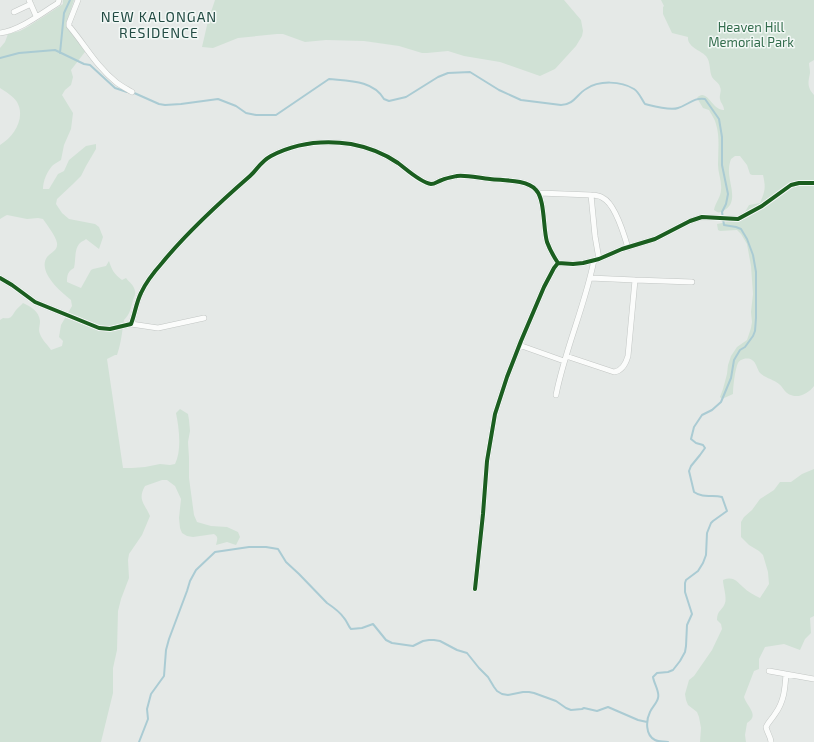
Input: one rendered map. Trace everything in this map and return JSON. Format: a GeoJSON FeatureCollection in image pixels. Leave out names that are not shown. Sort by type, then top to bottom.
{"type":"FeatureCollection","features":[{"type":"Feature","properties":{"kind":"street"},"geometry":{"type":"LineString","coordinates":[[0,33],[16,28],[32,20],[58,3],[59,0]]}},
{"type":"Feature","properties":{"kind":"street"},"geometry":{"type":"LineString","coordinates":[[78,0],[69,26],[95,61],[107,74],[117,83],[132,92]]}},
{"type":"Feature","properties":{"kind":"street"},"geometry":{"type":"LineString","coordinates":[[14,12],[30,2],[36,16]]}},
{"type":"Feature","properties":{"kind":"street"},"geometry":{"type":"LineString","coordinates":[[131,324],[137,303],[146,284],[177,245],[217,205],[255,171],[260,163],[282,151],[305,144],[319,142],[352,144],[368,149],[398,163],[424,182],[431,184],[442,179],[457,176],[520,182],[532,186],[541,199],[547,242],[558,263]]}},
{"type":"Feature","properties":{"kind":"street"},"geometry":{"type":"LineString","coordinates":[[558,263],[583,263],[596,260],[655,240],[690,221],[702,217],[727,219],[742,218],[762,206],[791,185],[799,183],[814,183]]}},
{"type":"Feature","properties":{"kind":"street"},"geometry":{"type":"LineString","coordinates":[[538,193],[598,195],[602,197],[610,204],[621,226],[628,248]]}},
{"type":"Feature","properties":{"kind":"street"},"geometry":{"type":"LineString","coordinates":[[556,395],[565,359],[596,260],[591,195]]}},
{"type":"Feature","properties":{"kind":"street"},"geometry":{"type":"LineString","coordinates":[[476,588],[487,460],[495,414],[504,383],[519,345],[544,287],[558,263]]}},
{"type":"Feature","properties":{"kind":"street"},"geometry":{"type":"LineString","coordinates":[[0,278],[35,302],[99,328],[110,329],[131,324],[158,328],[204,318]]}},
{"type":"Feature","properties":{"kind":"street"},"geometry":{"type":"LineString","coordinates":[[590,278],[692,282]]}},
{"type":"Feature","properties":{"kind":"street"},"geometry":{"type":"LineString","coordinates":[[519,345],[614,372],[619,371],[623,367],[628,356],[635,280]]}},
{"type":"Feature","properties":{"kind":"street"},"geometry":{"type":"LineString","coordinates":[[769,671],[814,679]]}},
{"type":"Feature","properties":{"kind":"street"},"geometry":{"type":"LineString","coordinates":[[771,742],[766,727],[776,714],[784,698],[786,674]]}},
{"type":"Feature","properties":{"kind":"green space"},"geometry":{"type":"Polygon","coordinates":[[[63,0],[74,0],[66,24],[78,33],[88,48],[71,70],[73,77],[71,85],[62,95],[73,113],[71,129],[64,145],[61,160],[53,165],[48,171],[43,189],[49,189],[58,174],[64,171],[69,160],[86,146],[96,144],[96,149],[81,176],[57,199],[56,204],[62,213],[69,219],[95,224],[99,227],[103,237],[99,249],[86,239],[78,245],[74,268],[70,270],[68,274],[67,282],[81,288],[91,270],[106,266],[109,261],[115,274],[122,280],[126,278],[133,285],[135,291],[130,311],[124,320],[117,355],[107,359],[123,468],[175,464],[179,452],[179,432],[176,413],[180,409],[188,414],[189,420],[189,478],[194,515],[197,522],[211,526],[227,527],[238,532],[240,537],[236,545],[227,542],[216,545],[217,537],[214,534],[193,537],[187,536],[182,533],[180,528],[179,518],[181,499],[175,486],[167,480],[162,480],[145,486],[142,498],[150,516],[142,535],[129,554],[129,578],[118,611],[117,650],[113,668],[113,693],[101,742],[0,742],[0,320],[11,317],[23,303],[29,306],[38,315],[40,321],[39,332],[51,350],[62,346],[63,341],[59,337],[61,325],[72,306],[71,300],[56,287],[45,269],[47,257],[55,250],[57,243],[43,219],[27,219],[7,215],[0,219],[0,145],[5,142],[14,132],[19,121],[20,114],[17,102],[0,88],[0,48],[5,42],[8,34],[20,31],[29,26],[63,4],[63,0]]]}},
{"type":"Feature","properties":{"kind":"green space"},"geometry":{"type":"Polygon","coordinates":[[[215,0],[564,0],[581,20],[583,31],[582,36],[576,46],[555,69],[540,76],[500,62],[464,56],[448,51],[422,53],[399,46],[364,41],[326,40],[305,42],[283,34],[238,38],[213,48],[202,47],[215,0]]]}},
{"type":"Feature","properties":{"kind":"green space","name":"Heaven Hill Memorial Park"},"geometry":{"type":"Polygon","coordinates":[[[661,0],[814,0],[814,60],[809,63],[809,87],[814,95],[814,386],[805,394],[795,396],[787,393],[779,384],[760,373],[753,361],[746,359],[740,360],[738,363],[734,378],[733,394],[722,399],[720,397],[731,356],[737,347],[747,340],[751,328],[753,294],[751,266],[747,244],[737,230],[720,231],[718,230],[717,224],[736,221],[745,212],[749,205],[760,203],[765,186],[763,175],[750,174],[747,165],[740,156],[735,156],[731,159],[729,168],[732,192],[731,203],[722,212],[717,212],[714,210],[721,190],[718,165],[718,134],[715,122],[709,110],[703,108],[697,98],[704,95],[716,107],[724,110],[720,99],[721,88],[712,77],[709,61],[706,56],[692,46],[688,40],[688,37],[672,33],[663,14],[664,6],[661,0]]]}},
{"type":"Feature","properties":{"kind":"green space"},"geometry":{"type":"Polygon","coordinates":[[[814,469],[814,616],[810,618],[811,633],[805,639],[800,650],[784,644],[765,647],[759,659],[759,669],[754,671],[744,697],[753,714],[751,720],[747,723],[745,735],[746,742],[700,742],[701,728],[699,717],[697,712],[688,705],[685,694],[689,680],[694,676],[712,650],[722,629],[721,624],[717,620],[718,614],[725,601],[723,580],[732,579],[753,595],[760,598],[769,584],[768,572],[763,555],[741,537],[741,522],[760,499],[774,490],[780,482],[791,482],[802,474],[814,469]]]}},
{"type":"Feature","properties":{"kind":"waterway"},"geometry":{"type":"LineString","coordinates":[[60,53],[64,13],[70,0]]}},
{"type":"Feature","properties":{"kind":"waterway"},"geometry":{"type":"LineString","coordinates":[[0,58],[19,53],[55,50],[84,64],[90,65],[115,88],[127,92]]}},
{"type":"Feature","properties":{"kind":"waterway"},"geometry":{"type":"LineString","coordinates":[[132,92],[159,104],[165,105],[218,99],[236,106],[246,113],[256,115],[276,115],[329,79],[352,81],[367,85],[373,88],[384,99],[389,101],[406,97],[438,77],[448,73],[470,72],[499,90],[521,100],[561,105],[569,103],[591,86],[603,83],[617,83],[629,86],[637,92],[645,104],[662,108],[675,109],[694,100],[705,99],[719,119],[722,137],[722,165],[728,194],[726,204],[722,212],[724,225],[741,229],[747,239],[753,255],[756,272],[756,318],[753,336],[745,347],[740,350],[734,360],[731,378],[721,402],[712,410],[702,415],[694,427],[691,439],[696,443],[703,445],[705,448],[691,466],[689,471],[694,492],[705,496],[722,497],[727,511],[711,523],[707,533],[706,555],[703,563],[698,571],[686,580],[685,583],[685,592],[692,614],[687,625],[685,652],[673,670],[657,673],[653,677],[658,691],[658,696],[657,702],[649,715],[647,727],[649,735],[652,738],[658,741],[668,742]]}},
{"type":"Feature","properties":{"kind":"waterway"},"geometry":{"type":"LineString","coordinates":[[139,742],[148,719],[147,709],[151,694],[164,676],[166,650],[169,639],[190,581],[196,570],[215,552],[249,547],[278,549],[286,562],[345,619],[351,629],[362,628],[373,624],[386,640],[392,643],[413,646],[423,641],[440,641],[457,650],[467,653],[488,677],[497,691],[502,694],[508,695],[523,692],[534,693],[556,701],[571,710],[584,708],[597,711],[608,707],[638,720],[647,722]]}},
{"type":"Feature","properties":{"kind":"cycle path"},"geometry":{"type":"LineString","coordinates":[[0,278],[35,302],[99,328],[110,329],[131,324],[143,289],[172,251],[215,207],[250,176],[267,158],[300,145],[331,142],[357,145],[382,154],[398,163],[418,178],[431,184],[457,176],[469,176],[528,184],[539,194],[547,242],[558,263],[573,264],[599,259],[622,249],[655,239],[690,221],[702,217],[738,219],[762,206],[791,185],[799,183],[814,183]]}},
{"type":"Feature","properties":{"kind":"cycle path"},"geometry":{"type":"LineString","coordinates":[[475,589],[487,461],[495,414],[521,341],[544,287],[558,263]]}},
{"type":"Feature","properties":{"kind":"district","name":"NEW KALONGAN RESIDENCE"},"geometry":{"type":"Point","coordinates":[159,26]}}]}
